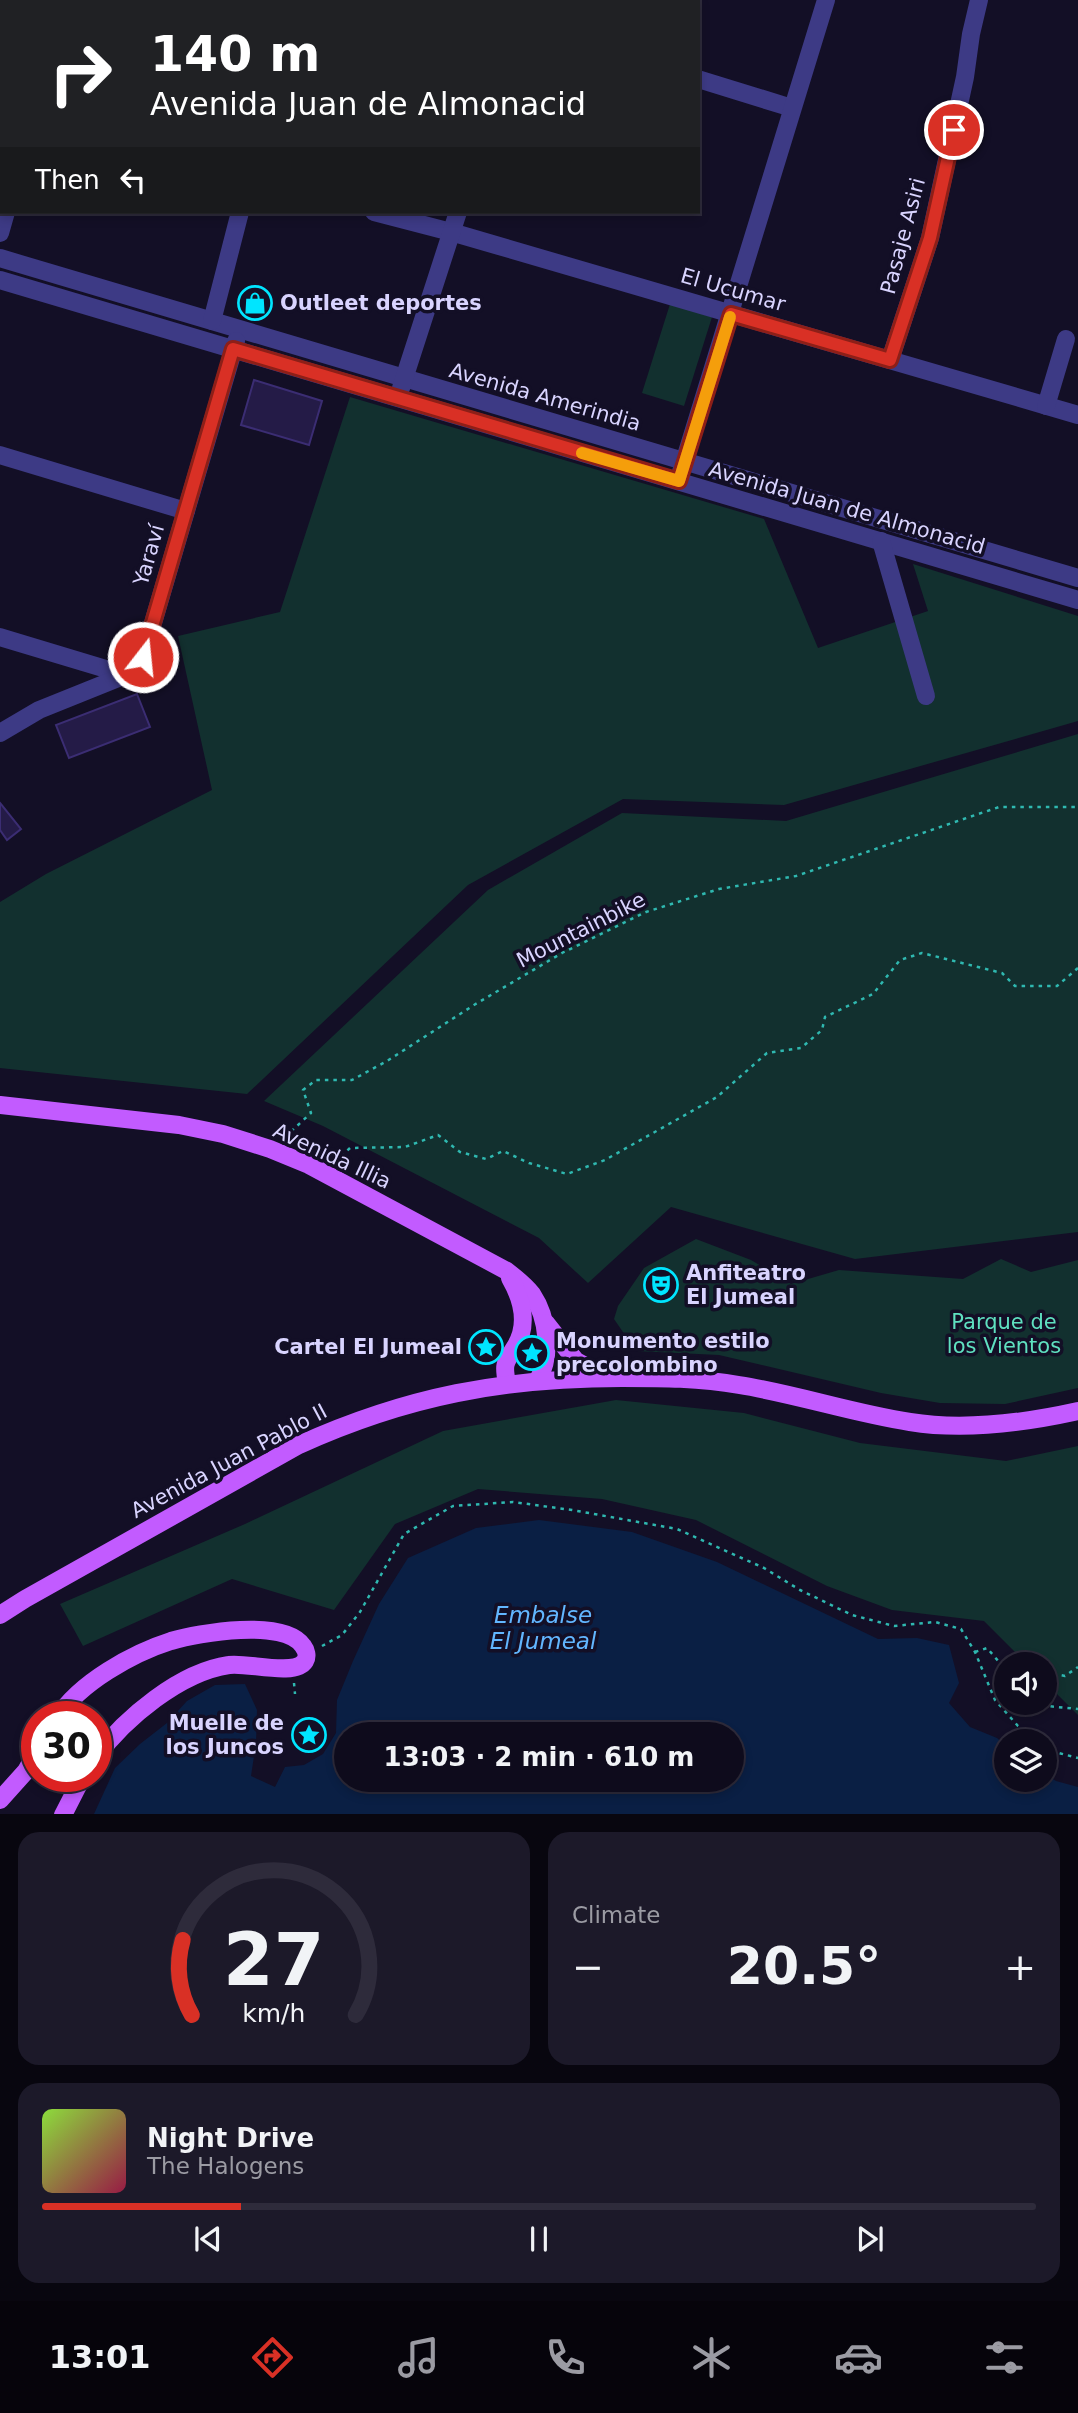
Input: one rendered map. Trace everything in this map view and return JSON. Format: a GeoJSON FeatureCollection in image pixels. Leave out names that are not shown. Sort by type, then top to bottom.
{"type":"FeatureCollection","features":[{"type":"Feature","properties":{"kind":"main road","name":"Avenida Illia"},"geometry":{"type":"LineString","coordinates":[[0,1105],[179,1125],[223,1134],[270,1149],[324,1174],[507,1271],[523,1283],[533,1296],[543,1318],[576,1361],[607,1378]]}},
{"type":"Feature","properties":{"kind":"main road"},"geometry":{"type":"LineString","coordinates":[[507,1271],[518,1291],[523,1315],[516,1347],[507,1357],[504,1370],[508,1383]]}},
{"type":"Feature","properties":{"kind":"main road","name":"Avenida Illia"},"geometry":{"type":"LineString","coordinates":[[538,1380],[546,1363],[543,1318]]}},
{"type":"Feature","properties":{"kind":"main road","name":"Avenida Juan Pablo II"},"geometry":{"type":"LineString","coordinates":[[0,1615],[299,1445],[338,1427],[435,1398],[508,1383],[658,1378],[737,1384],[910,1422],[935,1424],[998,1424],[1078,1411]]}},
{"type":"Feature","properties":{"kind":"main road"},"geometry":{"type":"LineString","coordinates":[[71,1701],[108,1671],[169,1642],[209,1633],[246,1629],[269,1631],[300,1642],[307,1654],[305,1661],[296,1668],[279,1669],[239,1663],[215,1667],[188,1679],[127,1721],[112,1738]]}},
{"type":"Feature","properties":{"kind":"main road"},"geometry":{"type":"LineString","coordinates":[[0,1800],[21,1777]]}},
{"type":"Feature","properties":{"kind":"main road"},"geometry":{"type":"LineString","coordinates":[[64,1814],[75,1792]]}},
{"type":"Feature","properties":{"kind":"street"},"geometry":{"type":"LineString","coordinates":[[679,481],[826,0]]}},
{"type":"Feature","properties":{"kind":"street","name":"Pasaje Asiri"},"geometry":{"type":"LineString","coordinates":[[890,360],[930,238],[979,0]]}},
{"type":"Feature","properties":{"kind":"street"},"geometry":{"type":"LineString","coordinates":[[700,80],[792,108]]}},
{"type":"Feature","properties":{"kind":"street"},"geometry":{"type":"LineString","coordinates":[[0,233],[5,214]]}},
{"type":"Feature","properties":{"kind":"street"},"geometry":{"type":"LineString","coordinates":[[212,321],[239,214]]}},
{"type":"Feature","properties":{"kind":"street","name":"El Ucumar"},"geometry":{"type":"LineString","coordinates":[[382,214],[1078,415]]}},
{"type":"Feature","properties":{"kind":"street"},"geometry":{"type":"LineString","coordinates":[[397,398],[457,214]]}},
{"type":"Feature","properties":{"kind":"street","name":"Avenida Amerindia"},"geometry":{"type":"LineString","coordinates":[[0,258],[1078,578]]}},
{"type":"Feature","properties":{"kind":"street","name":"Avenida Juan de Almonacid"},"geometry":{"type":"LineString","coordinates":[[0,280],[1078,600]]}},
{"type":"Feature","properties":{"kind":"street","name":"Yaraví"},"geometry":{"type":"LineString","coordinates":[[126,675],[143,657],[240,329]]}},
{"type":"Feature","properties":{"kind":"street"},"geometry":{"type":"LineString","coordinates":[[1046,406],[1066,339]]}},
{"type":"Feature","properties":{"kind":"street"},"geometry":{"type":"LineString","coordinates":[[0,455],[186,511]]}},
{"type":"Feature","properties":{"kind":"street"},"geometry":{"type":"LineString","coordinates":[[881,541],[926,696]]}},
{"type":"Feature","properties":{"kind":"street"},"geometry":{"type":"LineString","coordinates":[[0,637],[126,675]]}},
{"type":"Feature","properties":{"kind":"street"},"geometry":{"type":"LineString","coordinates":[[0,733],[39,710],[126,675]]}},
{"type":"Feature","properties":{"kind":"path","name":"Mountainbike"},"geometry":{"type":"LineString","coordinates":[[283,1139],[311,1113],[303,1090],[316,1080],[352,1080],[562,953],[646,912],[719,889],[796,876],[999,807],[1078,807]]}},
{"type":"Feature","properties":{"kind":"path"},"geometry":{"type":"LineString","coordinates":[[324,1174],[349,1148],[405,1147],[438,1135],[460,1152],[486,1159],[503,1151],[529,1163],[567,1174],[605,1160],[716,1097],[767,1053],[801,1048],[822,1030],[825,1017],[873,994],[900,960],[922,953],[1002,973],[1015,986],[1057,986],[1078,968]]}},
{"type":"Feature","properties":{"kind":"path"},"geometry":{"type":"LineString","coordinates":[[307,1654],[342,1635],[360,1612],[404,1534],[453,1506],[513,1502],[677,1529],[764,1568],[800,1590],[852,1615],[894,1626],[935,1622],[961,1629],[975,1652],[995,1700],[1022,1729]]}},
{"type":"Feature","properties":{"kind":"path"},"geometry":{"type":"LineString","coordinates":[[975,1652],[986,1648],[994,1657]]}},
{"type":"Feature","properties":{"kind":"path"},"geometry":{"type":"LineString","coordinates":[[1057,1674],[1065,1676],[1078,1667]]}},
{"type":"Feature","properties":{"kind":"path"},"geometry":{"type":"LineString","coordinates":[[293,1678],[295,1694]]}},
{"type":"Feature","properties":{"kind":"path"},"geometry":{"type":"LineString","coordinates":[[1057,1707],[1078,1709]]}},
{"type":"Feature","properties":{"kind":"path"},"geometry":{"type":"LineString","coordinates":[[1057,1753],[1078,1758]]}},
{"type":"Feature","properties":{"kind":"green space"},"geometry":{"type":"Polygon","coordinates":[[[670,304],[712,317],[684,406],[642,393],[670,304]]]}},
{"type":"Feature","properties":{"kind":"green space"},"geometry":{"type":"Polygon","coordinates":[[[350,397],[764,519],[818,648],[928,611],[913,564],[1078,616],[1078,721],[784,805],[623,799],[468,885],[247,1094],[0,1068],[0,902],[46,874],[212,790],[178,636],[280,612],[350,397]]]}},
{"type":"Feature","properties":{"kind":"green space"},"geometry":{"type":"Polygon","coordinates":[[[1078,734],[1078,1232],[855,1259],[671,1207],[588,1283],[539,1238],[323,1126],[264,1101],[488,890],[622,813],[786,821],[1078,734]]]}},
{"type":"Feature","properties":{"kind":"green space","name":"Parque de los Vientos"},"geometry":{"type":"Polygon","coordinates":[[[696,1239],[751,1260],[791,1284],[839,1270],[963,1279],[1001,1259],[1031,1272],[1078,1260],[1078,1388],[1005,1404],[940,1403],[881,1393],[719,1355],[636,1351],[614,1319],[618,1306],[644,1268],[696,1239]]]}},
{"type":"Feature","properties":{"kind":"green space"},"geometry":{"type":"Polygon","coordinates":[[[616,1400],[744,1413],[860,1443],[1006,1461],[1078,1446],[1078,1715],[1057,1694],[1057,1652],[1015,1652],[984,1621],[892,1610],[827,1586],[696,1520],[602,1499],[478,1489],[395,1524],[334,1610],[232,1579],[83,1646],[60,1604],[245,1524],[443,1431],[616,1400]]]}},
{"type":"Feature","properties":{"kind":"water","name":"Embalse El Jumeal"},"geometry":{"type":"Polygon","coordinates":[[[539,1520],[632,1532],[717,1562],[878,1639],[917,1638],[949,1645],[959,1683],[949,1703],[970,1727],[994,1737],[994,1792],[1057,1792],[1057,1781],[1078,1787],[1078,1814],[94,1814],[104,1792],[112,1792],[112,1775],[115,1768],[167,1723],[187,1701],[215,1685],[245,1684],[257,1710],[251,1776],[275,1787],[285,1767],[304,1765],[323,1754],[334,1736],[334,1792],[744,1792],[744,1722],[336,1722],[337,1700],[353,1661],[379,1604],[408,1558],[476,1528],[539,1520]]]}},
{"type":"Feature","properties":{"kind":"building"},"geometry":{"type":"Polygon","coordinates":[[[254,380],[322,401],[309,445],[241,425],[254,380]]]}},
{"type":"Feature","properties":{"kind":"building"},"geometry":{"type":"Polygon","coordinates":[[[137,694],[150,727],[69,758],[56,725],[137,694]]]}},
{"type":"Feature","properties":{"kind":"building"},"geometry":{"type":"Polygon","coordinates":[[[0,803],[21,829],[7,840],[0,830],[0,803]]]}},
{"type":"Feature","properties":{"kind":"slow traffic"},"geometry":{"type":"LineString","coordinates":[[582,453],[679,481],[730,317]]}},
{"type":"Feature","properties":{"kind":"place","name":"Outleet deportes"},"geometry":{"type":"Point","coordinates":[255,303]}},
{"type":"Feature","properties":{"kind":"place","name":"Anfiteatro El Jumeal"},"geometry":{"type":"Point","coordinates":[661,1285]}},
{"type":"Feature","properties":{"kind":"place","name":"Cartel El Jumeal"},"geometry":{"type":"Point","coordinates":[486,1347]}},
{"type":"Feature","properties":{"kind":"place","name":"Monumento estilo precolombino"},"geometry":{"type":"Point","coordinates":[532,1353]}},
{"type":"Feature","properties":{"kind":"place","name":"Muelle de los Juncos"},"geometry":{"type":"Point","coordinates":[309,1735]}},
{"type":"Feature","properties":{"kind":"route"},"geometry":{"type":"LineString","coordinates":[[143,657],[233,349],[679,481],[731,314],[890,360],[930,238],[954,130]]}}]}
